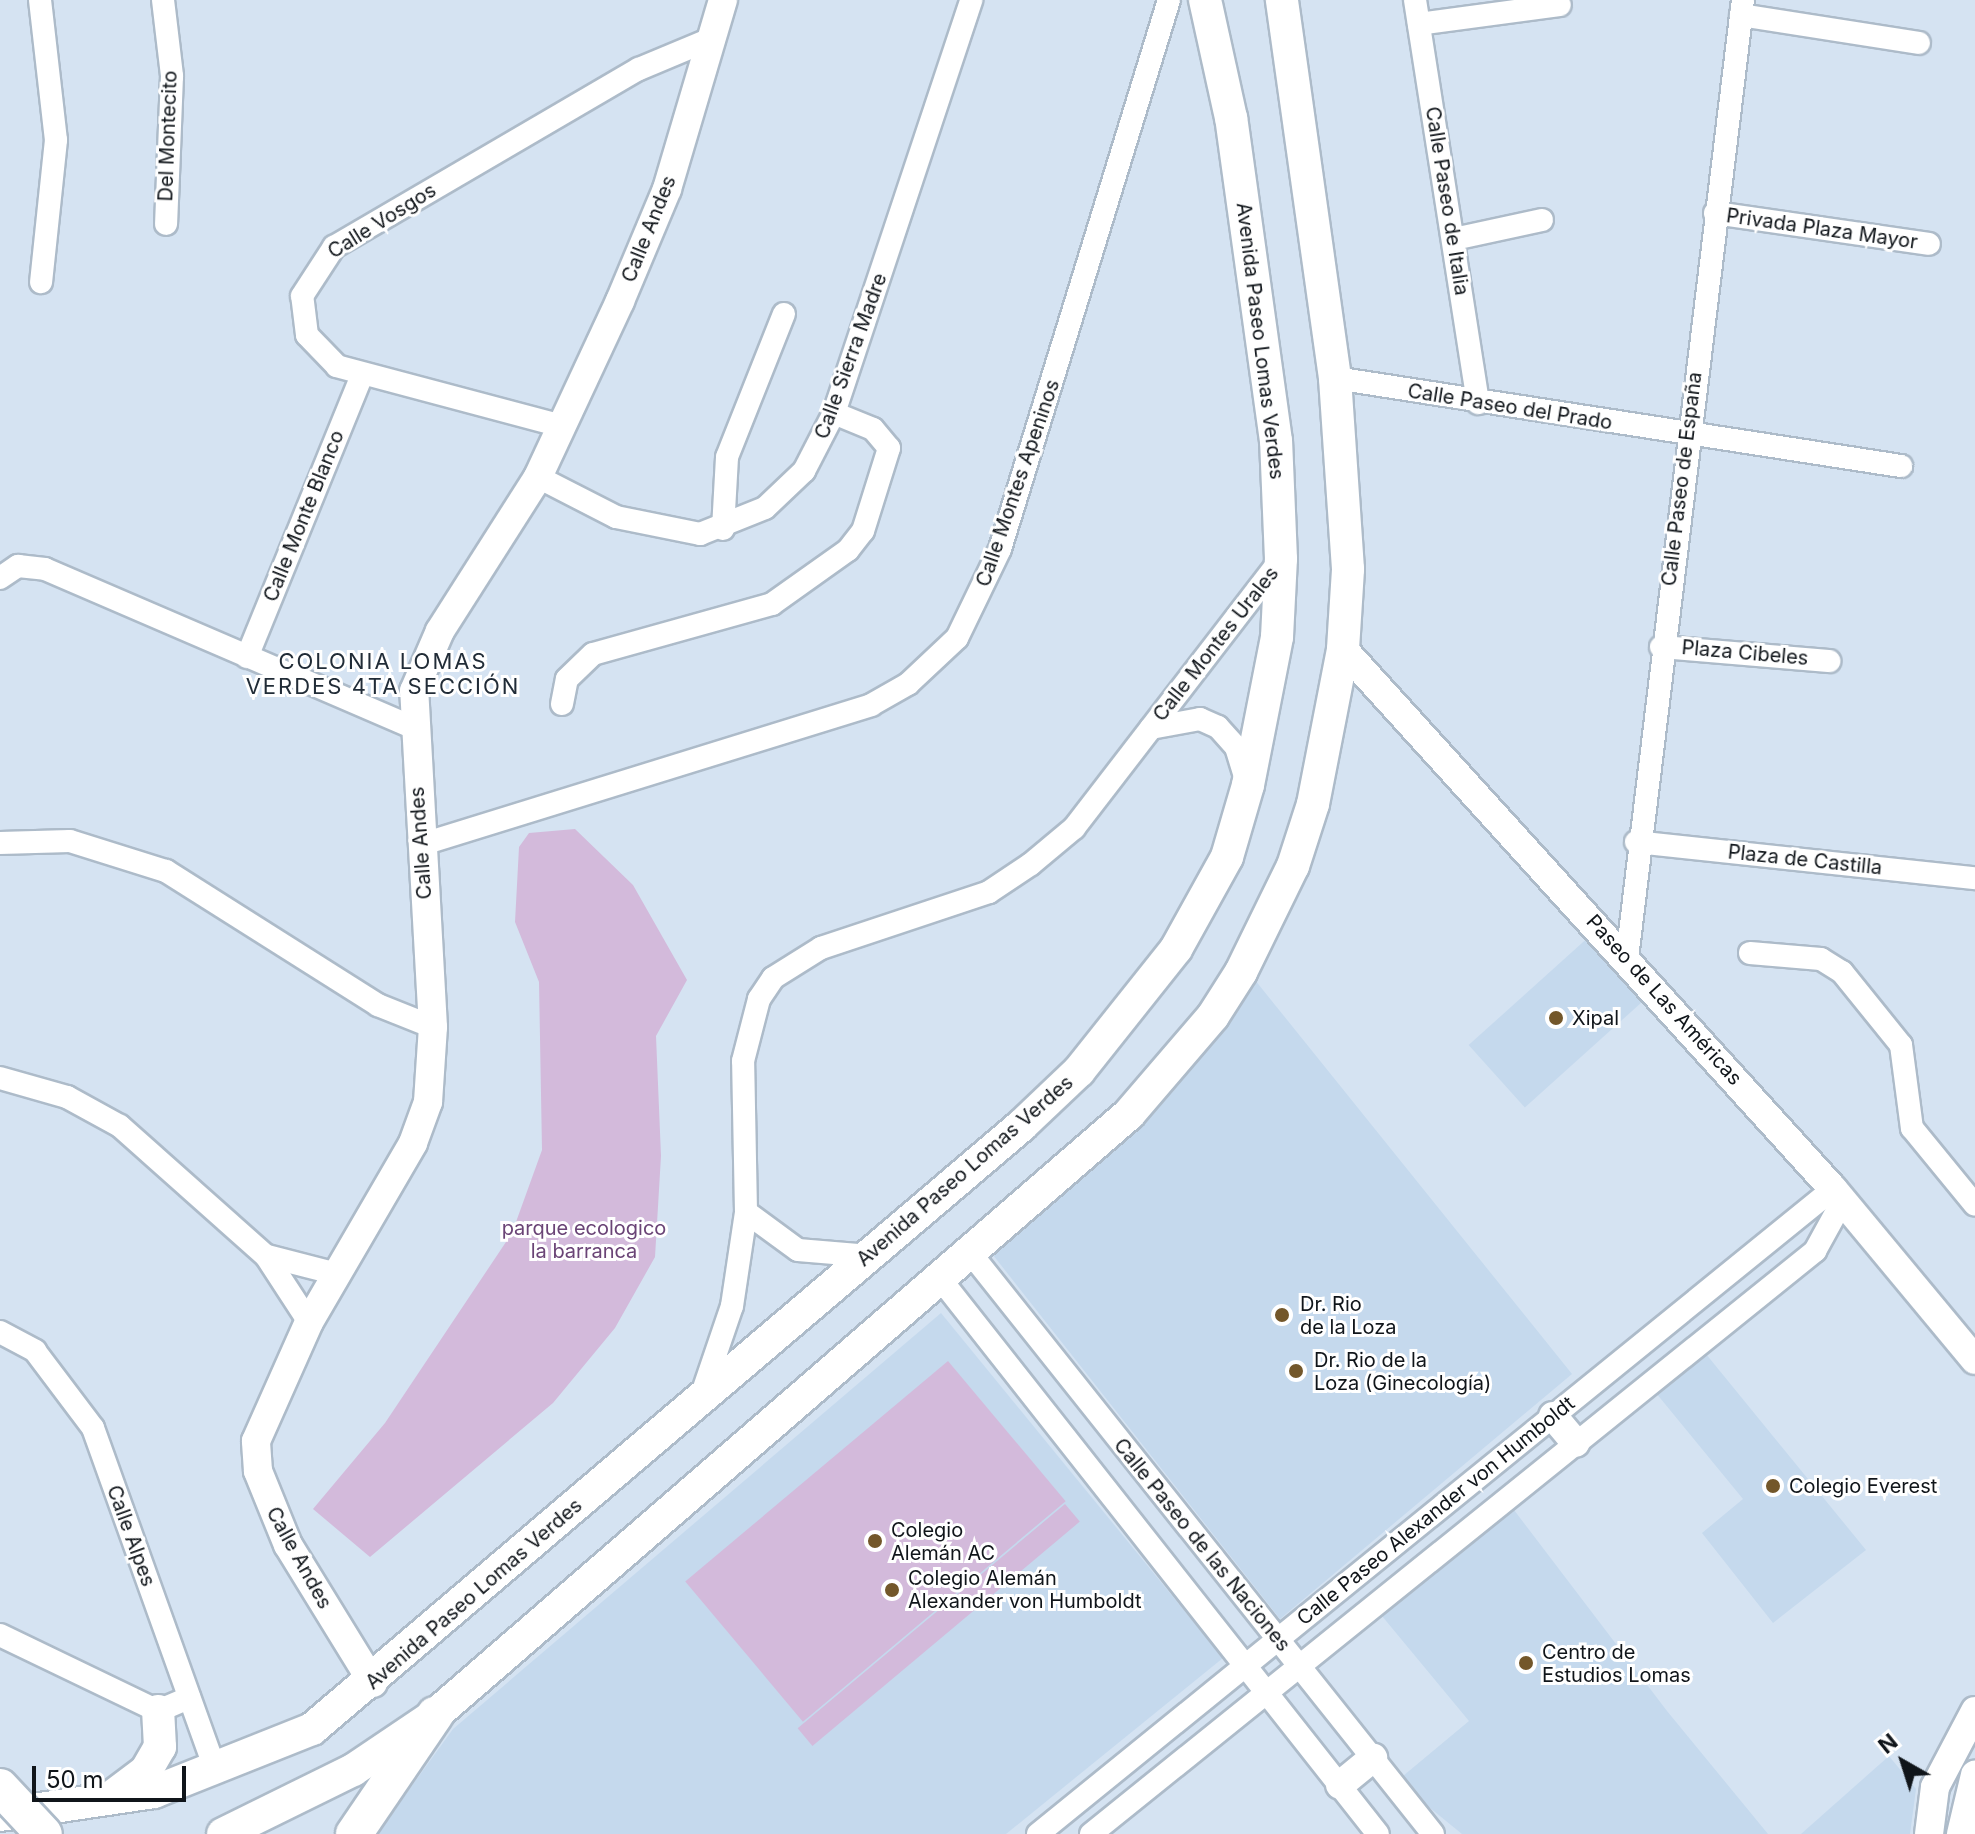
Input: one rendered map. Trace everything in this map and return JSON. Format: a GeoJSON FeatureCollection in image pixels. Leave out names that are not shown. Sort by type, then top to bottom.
{"type":"FeatureCollection","features":[{"type":"Feature","properties":{"kind":"main road","name":"Avenida Paseo Lomas Verdes"},"geometry":{"type":"LineString","coordinates":[[0,1815],[92,1807],[216,1772],[312,1729],[373,1683],[702,1394],[870,1256],[1021,1126],[1129,1013],[1176,949],[1227,857],[1248,785],[1277,637],[1281,559],[1276,441],[1231,118],[1205,0]]}},
{"type":"Feature","properties":{"kind":"main road"},"geometry":{"type":"LineString","coordinates":[[223,1834],[353,1770],[435,1715],[942,1281],[1129,1114],[1213,1016],[1293,866],[1343,649],[1348,569],[1335,378],[1282,0]]}},
{"type":"Feature","properties":{"kind":"main road"},"geometry":{"type":"LineString","coordinates":[[92,1807],[146,1771],[160,1747],[158,1711]]}},
{"type":"Feature","properties":{"kind":"main road"},"geometry":{"type":"LineString","coordinates":[[354,1834],[435,1715]]}},
{"type":"Feature","properties":{"kind":"main road"},"geometry":{"type":"LineString","coordinates":[[0,1787],[44,1834]]}},
{"type":"Feature","properties":{"kind":"street"},"geometry":{"type":"LineString","coordinates":[[40,0],[56,140],[41,282]]}},
{"type":"Feature","properties":{"kind":"street","name":"Del Montecito"},"geometry":{"type":"LineString","coordinates":[[163,0],[172,76],[166,224]]}},
{"type":"Feature","properties":{"kind":"street","name":"Calle Andes"},"geometry":{"type":"LineString","coordinates":[[373,1683],[288,1545],[258,1471],[263,1413],[309,1322],[413,1143],[428,1102],[433,1027],[423,844],[412,727],[425,658],[538,477],[558,425],[667,189],[723,0]]}},
{"type":"Feature","properties":{"kind":"street","name":"Calle Sierra Madre"},"geometry":{"type":"LineString","coordinates":[[538,477],[653,530],[723,529],[765,508],[804,471],[834,413],[971,0]]}},
{"type":"Feature","properties":{"kind":"street","name":"Calle Montes Apeninos"},"geometry":{"type":"LineString","coordinates":[[423,844],[871,705],[908,684],[957,638],[1000,549],[1169,0]]}},
{"type":"Feature","properties":{"kind":"street","name":"Calle Paseo de Italia"},"geometry":{"type":"LineString","coordinates":[[1415,0],[1478,403]]}},
{"type":"Feature","properties":{"kind":"street"},"geometry":{"type":"LineString","coordinates":[[1419,24],[1560,5]]}},
{"type":"Feature","properties":{"kind":"street"},"geometry":{"type":"LineString","coordinates":[[1742,8],[1919,43]]}},
{"type":"Feature","properties":{"kind":"street","name":"Calle Paseo de España"},"geometry":{"type":"LineString","coordinates":[[1627,958],[1636,842],[1742,8]]}},
{"type":"Feature","properties":{"kind":"street","name":"Calle Vosgos"},"geometry":{"type":"LineString","coordinates":[[558,425],[362,375],[320,353],[300,313],[302,296],[334,247],[639,69],[713,38]]}},
{"type":"Feature","properties":{"kind":"street","name":"Privada Plaza Mayor"},"geometry":{"type":"LineString","coordinates":[[1715,213],[1929,244]]}},
{"type":"Feature","properties":{"kind":"street"},"geometry":{"type":"LineString","coordinates":[[1454,239],[1542,220]]}},
{"type":"Feature","properties":{"kind":"street"},"geometry":{"type":"LineString","coordinates":[[723,529],[727,457],[784,314]]}},
{"type":"Feature","properties":{"kind":"street","name":"Calle Monte Blanco"},"geometry":{"type":"LineString","coordinates":[[247,657],[362,375]]}},
{"type":"Feature","properties":{"kind":"street","name":"Calle Paseo del Prado"},"geometry":{"type":"LineString","coordinates":[[1335,378],[1478,403],[1901,466]]}},
{"type":"Feature","properties":{"kind":"street"},"geometry":{"type":"LineString","coordinates":[[562,704],[567,679],[593,654],[772,604],[848,550],[863,531],[889,448],[873,429],[834,413]]}},
{"type":"Feature","properties":{"kind":"street","name":"Calle Montes Urales"},"geometry":{"type":"LineString","coordinates":[[702,1394],[732,1306],[746,1212],[743,1061],[759,999],[773,978],[821,948],[989,892],[1074,828],[1281,559]]}},
{"type":"Feature","properties":{"kind":"street"},"geometry":{"type":"LineString","coordinates":[[0,578],[18,566],[45,569],[412,727]]}},
{"type":"Feature","properties":{"kind":"street","name":"Plaza Cibeles"},"geometry":{"type":"LineString","coordinates":[[1661,647],[1829,661]]}},
{"type":"Feature","properties":{"kind":"street","name":"Paseo de Las Américas"},"geometry":{"type":"LineString","coordinates":[[1343,649],[1627,958],[1838,1194],[1975,1360]]}},
{"type":"Feature","properties":{"kind":"street","name":"Calle Montes Urales"},"geometry":{"type":"LineString","coordinates":[[1151,728],[1200,719],[1218,727],[1236,747],[1248,785]]}},
{"type":"Feature","properties":{"kind":"street"},"geometry":{"type":"LineString","coordinates":[[0,843],[70,841],[166,871],[378,1005],[433,1027]]}},
{"type":"Feature","properties":{"kind":"street","name":"Plaza de Castilla"},"geometry":{"type":"LineString","coordinates":[[1636,842],[1975,878]]}},
{"type":"Feature","properties":{"kind":"street"},"geometry":{"type":"LineString","coordinates":[[1750,953],[1821,959],[1842,972],[1901,1045],[1912,1128],[1975,1205]]}},
{"type":"Feature","properties":{"kind":"street"},"geometry":{"type":"LineString","coordinates":[[0,1078],[67,1097],[120,1126],[266,1256],[309,1322]]}},
{"type":"Feature","properties":{"kind":"street","name":"Calle Paseo Alexander von Humboldt"},"geometry":{"type":"LineString","coordinates":[[1038,1834],[1553,1416],[1838,1194]]}},
{"type":"Feature","properties":{"kind":"street","name":"Calle Paseo Alexander von Humboldt"},"geometry":{"type":"LineString","coordinates":[[1091,1834],[1815,1251],[1838,1194]]}},
{"type":"Feature","properties":{"kind":"street"},"geometry":{"type":"LineString","coordinates":[[746,1212],[798,1250],[870,1256]]}},
{"type":"Feature","properties":{"kind":"street","name":"Calle Paseo de las Naciones"},"geometry":{"type":"LineString","coordinates":[[972,1255],[1433,1834]]}},
{"type":"Feature","properties":{"kind":"street"},"geometry":{"type":"LineString","coordinates":[[266,1256],[337,1274]]}},
{"type":"Feature","properties":{"kind":"street","name":"Calle Paseo de las Naciones"},"geometry":{"type":"LineString","coordinates":[[942,1281],[1378,1834]]}},
{"type":"Feature","properties":{"kind":"street","name":"Calle Alpes"},"geometry":{"type":"LineString","coordinates":[[0,1332],[35,1351],[93,1428],[216,1772]]}},
{"type":"Feature","properties":{"kind":"street"},"geometry":{"type":"LineString","coordinates":[[1553,1416],[1576,1443]]}},
{"type":"Feature","properties":{"kind":"street"},"geometry":{"type":"LineString","coordinates":[[0,1635],[158,1711],[189,1698]]}},
{"type":"Feature","properties":{"kind":"street"},"geometry":{"type":"LineString","coordinates":[[1929,1834],[1935,1787],[1975,1711]]}},
{"type":"Feature","properties":{"kind":"street"},"geometry":{"type":"LineString","coordinates":[[1340,1785],[1373,1758]]}},
{"type":"Feature","properties":{"kind":"street"},"geometry":{"type":"LineString","coordinates":[[1961,1834],[1975,1775]]}},
{"type":"Feature","properties":{"kind":"shaded area","name":"Xipal"},"geometry":{"type":"Polygon","coordinates":[[[1592,934],[1648,996],[1525,1107],[1469,1045],[1592,934]]]}},
{"type":"Feature","properties":{"kind":"shaded area","name":"Dr. Rio de la Loza"},"geometry":{"type":"Polygon","coordinates":[[[1255,980],[1572,1374],[1280,1619],[993,1255],[1139,1125],[1255,980]]]}},
{"type":"Feature","properties":{"kind":"shaded area","name":"Colegio Alemán Alexander von Humboldt"},"geometry":{"type":"Polygon","coordinates":[[[941,1313],[1223,1658],[1006,1834],[377,1834],[453,1729],[941,1313]]]}},
{"type":"Feature","properties":{"kind":"shaded area","name":"Colegio Everest"},"geometry":{"type":"Polygon","coordinates":[[[1706,1354],[1866,1550],[1773,1623],[1702,1533],[1743,1499],[1656,1393],[1706,1354]]]}},
{"type":"Feature","properties":{"kind":"shaded area","name":"Centro de Estudios Lomas"},"geometry":{"type":"Polygon","coordinates":[[[1514,1510],[1667,1711],[1768,1834],[1462,1834],[1397,1781],[1469,1721],[1382,1616],[1514,1510]]]}},
{"type":"Feature","properties":{"kind":"shaded area"},"geometry":{"type":"Polygon","coordinates":[[[1889,1756],[1916,1789],[1910,1834],[1801,1834],[1889,1756]]]}},
{"type":"Feature","properties":{"kind":"green space","name":"parque ecologico la barranca"},"geometry":{"type":"Polygon","coordinates":[[[575,829],[633,885],[687,980],[656,1036],[661,1156],[655,1257],[615,1328],[553,1403],[370,1557],[313,1509],[385,1423],[512,1233],[542,1150],[539,982],[515,922],[519,847],[529,833],[575,829]]]}},
{"type":"Feature","properties":{"kind":"green space","name":"Colegio Alemán AC"},"geometry":{"type":"Polygon","coordinates":[[[948,1361],[1066,1501],[803,1722],[685,1581],[948,1361]]]}},
{"type":"Feature","properties":{"kind":"green space"},"geometry":{"type":"Polygon","coordinates":[[[1065,1504],[1080,1522],[812,1746],[798,1728],[1065,1504]]]}},
{"type":"Feature","properties":{"kind":"place","name":"Xipal"},"geometry":{"type":"Point","coordinates":[1556,1018]}},
{"type":"Feature","properties":{"kind":"place","name":"Dr. Rio de la Loza"},"geometry":{"type":"Point","coordinates":[1282,1315]}},
{"type":"Feature","properties":{"kind":"place","name":"Dr. Rio de la Loza (Ginecología)"},"geometry":{"type":"Point","coordinates":[1296,1371]}},
{"type":"Feature","properties":{"kind":"place","name":"Colegio Everest"},"geometry":{"type":"Point","coordinates":[1773,1486]}},
{"type":"Feature","properties":{"kind":"place","name":"Colegio Alemán AC"},"geometry":{"type":"Point","coordinates":[875,1541]}},
{"type":"Feature","properties":{"kind":"place","name":"Colegio Alemán Alexander von Humboldt"},"geometry":{"type":"Point","coordinates":[892,1590]}},
{"type":"Feature","properties":{"kind":"place","name":"Centro de Estudios Lomas"},"geometry":{"type":"Point","coordinates":[1526,1663]}},
{"type":"Feature","properties":{"kind":"district","name":"COLONIA LOMAS VERDES 4TA SECCIÓN"},"geometry":{"type":"Point","coordinates":[383,674]}}]}
